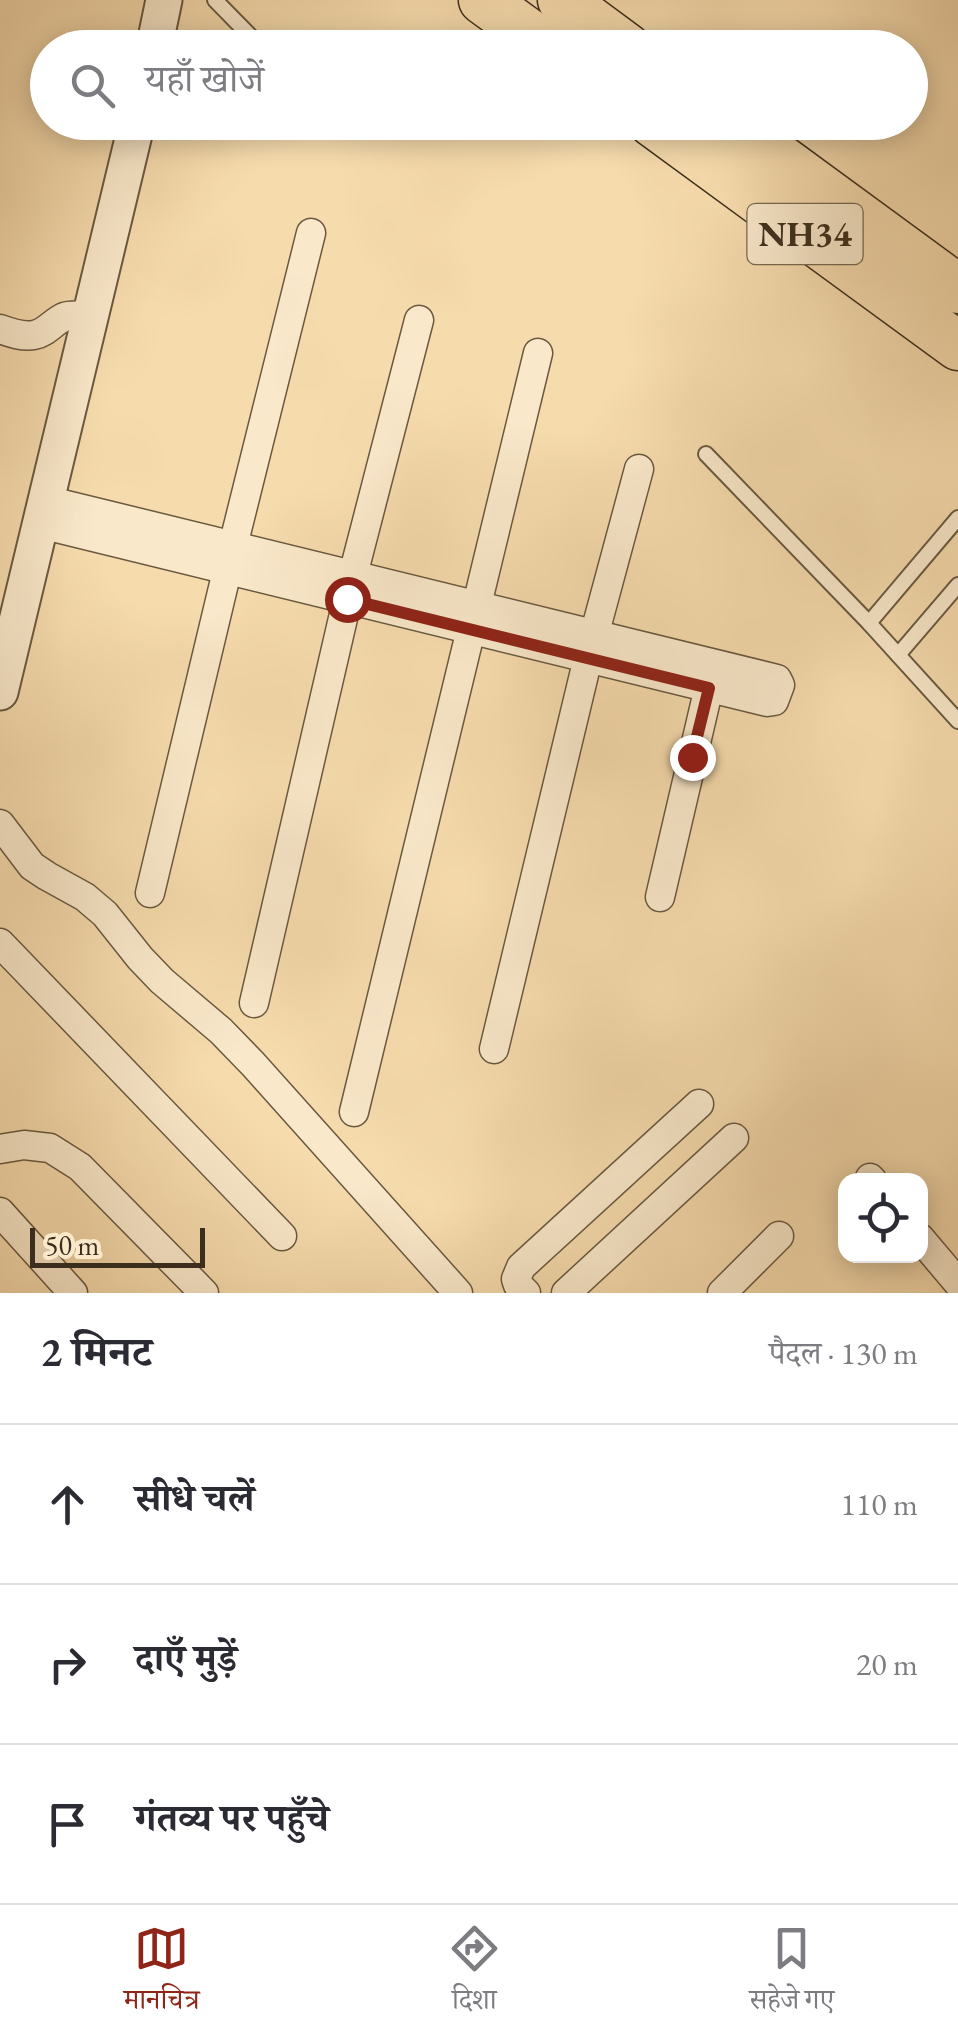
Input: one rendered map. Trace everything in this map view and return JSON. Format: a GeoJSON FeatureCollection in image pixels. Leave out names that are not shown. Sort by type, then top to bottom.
{"type":"FeatureCollection","features":[{"type":"Feature","properties":{"kind":"highway"},"geometry":{"type":"LineString","coordinates":[[484,0],[525,30]]}},
{"type":"Feature","properties":{"kind":"highway"},"geometry":{"type":"LineString","coordinates":[[562,0],[603,30]]}},
{"type":"Feature","properties":{"kind":"highway","name":"NH34"},"geometry":{"type":"LineString","coordinates":[[677,140],[958,346]]}},
{"type":"Feature","properties":{"kind":"highway","name":"NH34"},"geometry":{"type":"LineString","coordinates":[[755,140],[954,285]]}},
{"type":"Feature","properties":{"kind":"street"},"geometry":{"type":"LineString","coordinates":[[158,30],[164,0]]}},
{"type":"Feature","properties":{"kind":"street"},"geometry":{"type":"LineString","coordinates":[[0,692],[133,140]]}},
{"type":"Feature","properties":{"kind":"street"},"geometry":{"type":"LineString","coordinates":[[150,893],[312,232]]}},
{"type":"Feature","properties":{"kind":"street"},"geometry":{"type":"LineString","coordinates":[[0,329],[34,335],[62,318],[90,316]]}},
{"type":"Feature","properties":{"kind":"street"},"geometry":{"type":"LineString","coordinates":[[254,1003],[350,587],[419,320]]}},
{"type":"Feature","properties":{"kind":"street"},"geometry":{"type":"LineString","coordinates":[[354,1112],[538,353]]}},
{"type":"Feature","properties":{"kind":"street"},"geometry":{"type":"LineString","coordinates":[[494,1050],[591,646],[639,470]]}},
{"type":"Feature","properties":{"kind":"street"},"geometry":{"type":"LineString","coordinates":[[43,512],[712,675],[660,897]]}},
{"type":"Feature","properties":{"kind":"street"},"geometry":{"type":"LineString","coordinates":[[0,824],[32,866],[85,897],[105,914],[162,981],[254,1064],[458,1293]]}},
{"type":"Feature","properties":{"kind":"street"},"geometry":{"type":"LineString","coordinates":[[0,943],[282,1236]]}},
{"type":"Feature","properties":{"kind":"street"},"geometry":{"type":"LineString","coordinates":[[526,1293],[516,1278],[521,1267],[698,1104]]}},
{"type":"Feature","properties":{"kind":"street"},"geometry":{"type":"LineString","coordinates":[[566,1293],[734,1138]]}},
{"type":"Feature","properties":{"kind":"street"},"geometry":{"type":"LineString","coordinates":[[0,1149],[24,1145],[50,1148],[80,1167],[204,1293]]}},
{"type":"Feature","properties":{"kind":"street"},"geometry":{"type":"LineString","coordinates":[[0,1212],[73,1293]]}},
{"type":"Feature","properties":{"kind":"street"},"geometry":{"type":"LineString","coordinates":[[722,1293],[779,1236]]}},
{"type":"Feature","properties":{"kind":"street"},"geometry":{"type":"LineString","coordinates":[[928,1247],[958,1283]]}},
{"type":"Feature","properties":{"kind":"lane"},"geometry":{"type":"LineString","coordinates":[[215,0],[244,30]]}},
{"type":"Feature","properties":{"kind":"lane"},"geometry":{"type":"LineString","coordinates":[[706,454],[958,721]]}},
{"type":"Feature","properties":{"kind":"lane"},"geometry":{"type":"LineString","coordinates":[[869,623],[958,518]]}},
{"type":"Feature","properties":{"kind":"lane"},"geometry":{"type":"LineString","coordinates":[[898,656],[958,585]]}},
{"type":"Feature","properties":{"kind":"route"},"geometry":{"type":"LineString","coordinates":[[347,599],[709,688],[692,757]]}}]}
